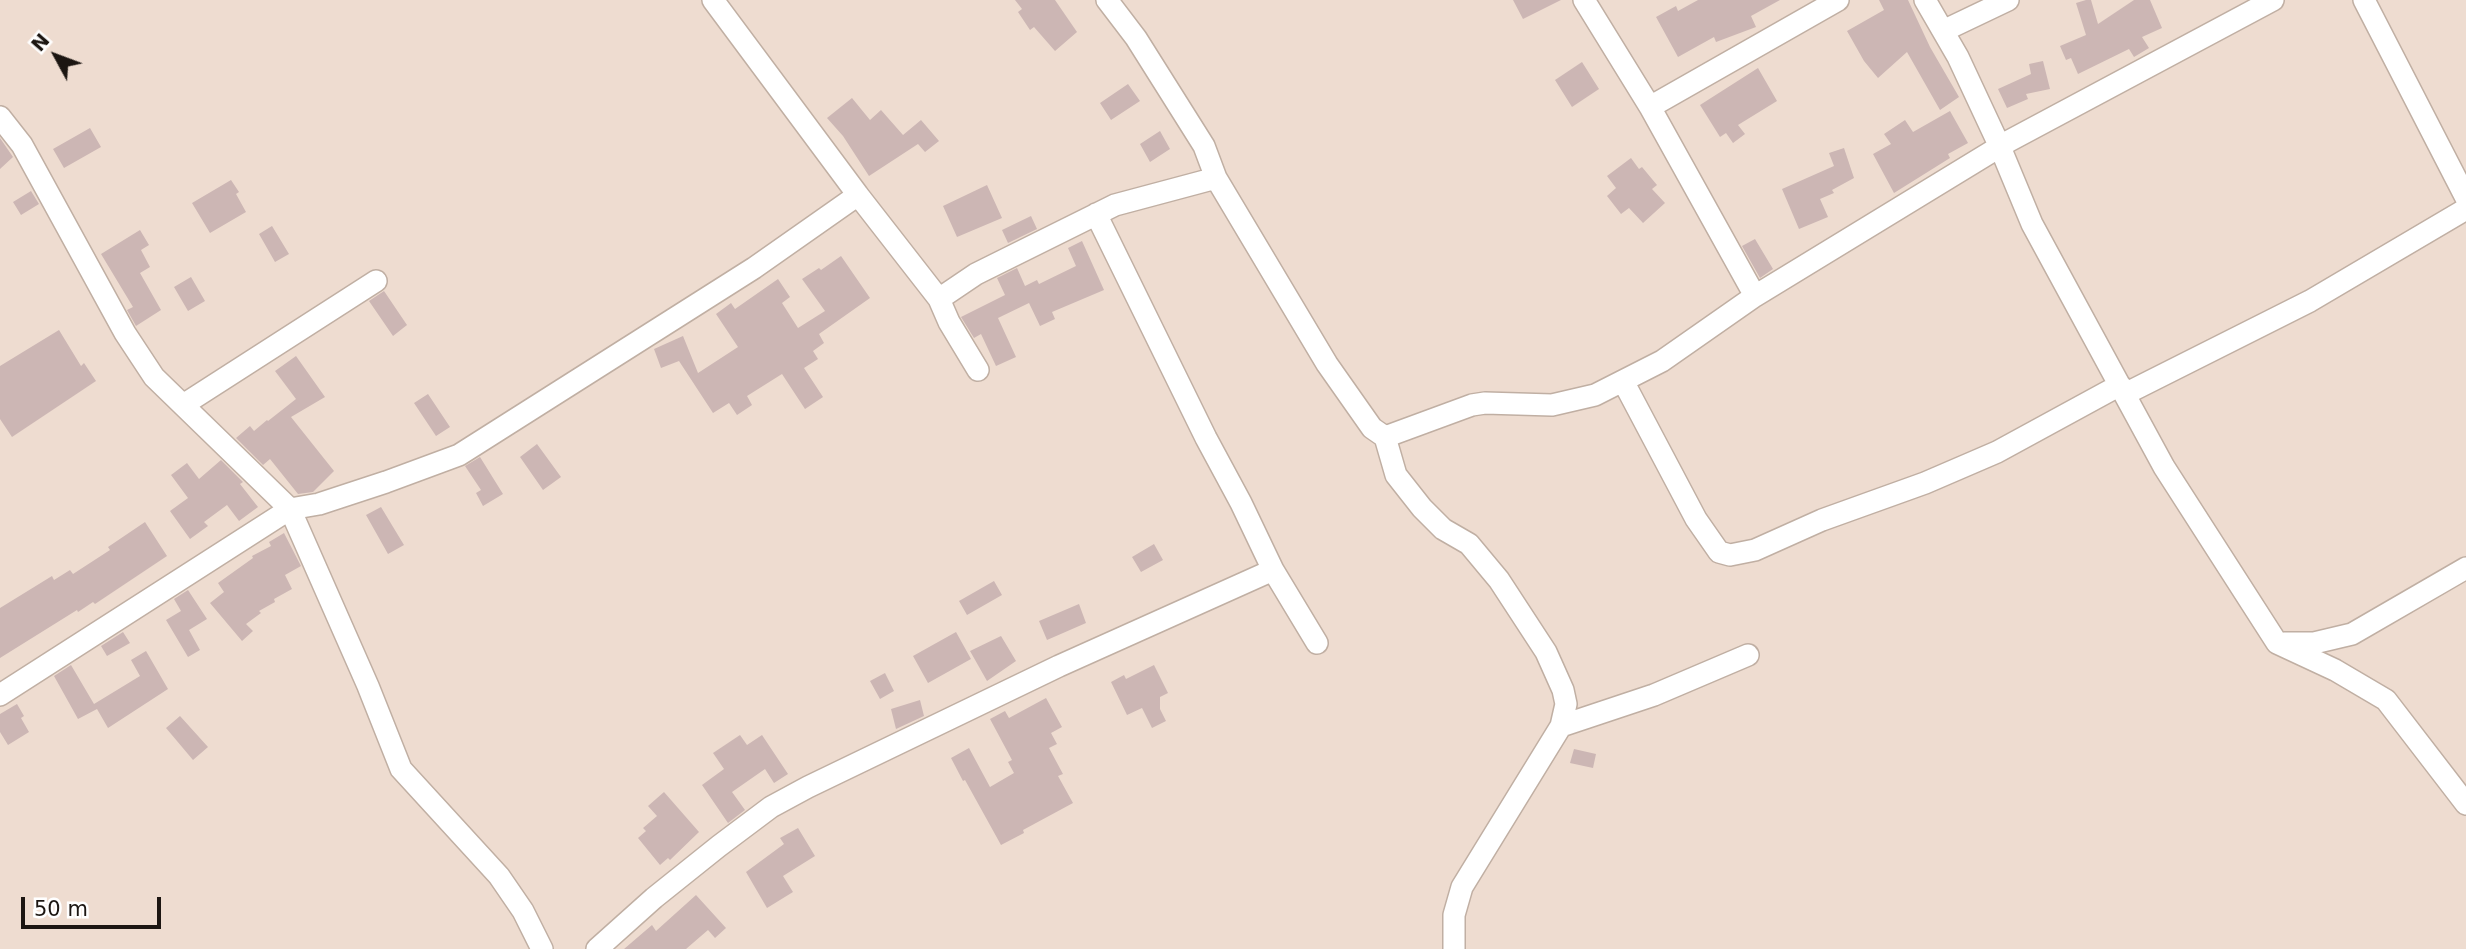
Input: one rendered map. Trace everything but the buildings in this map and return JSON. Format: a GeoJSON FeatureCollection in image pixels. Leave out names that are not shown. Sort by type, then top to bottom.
{"type":"FeatureCollection","features":[{"type":"Feature","properties":{"kind":"street"},"geometry":{"type":"LineString","coordinates":[[713,0],[939,299],[948,322],[978,370]]}},
{"type":"Feature","properties":{"kind":"street"},"geometry":{"type":"LineString","coordinates":[[1107,0],[1136,38],[1204,146],[1216,178],[1327,364],[1372,428],[1385,437],[1396,475],[1422,508],[1443,529],[1468,544],[1499,580],[1546,652],[1566,704],[1560,726],[1462,887],[1454,915],[1454,949]]}},
{"type":"Feature","properties":{"kind":"street"},"geometry":{"type":"LineString","coordinates":[[1584,0],[1650,107],[1755,296]]}},
{"type":"Feature","properties":{"kind":"street"},"geometry":{"type":"LineString","coordinates":[[1650,107],[1838,0]]}},
{"type":"Feature","properties":{"kind":"street"},"geometry":{"type":"LineString","coordinates":[[1926,0],[1958,57],[2000,147],[2032,225],[2164,467],[2277,643],[2335,670],[2386,700],[2466,804]]}},
{"type":"Feature","properties":{"kind":"street"},"geometry":{"type":"LineString","coordinates":[[1943,31],[2008,0]]}},
{"type":"Feature","properties":{"kind":"street"},"geometry":{"type":"LineString","coordinates":[[1385,437],[1472,405],[1552,405],[1595,395],[1662,361],[1755,296],[2000,147],[2273,0]]}},
{"type":"Feature","properties":{"kind":"street"},"geometry":{"type":"LineString","coordinates":[[2364,0],[2466,198]]}},
{"type":"Feature","properties":{"kind":"street"},"geometry":{"type":"LineString","coordinates":[[0,117],[22,145],[125,333],[155,377],[290,509],[368,686],[401,769],[499,876],[523,911],[542,949]]}},
{"type":"Feature","properties":{"kind":"street"},"geometry":{"type":"LineString","coordinates":[[939,299],[976,274],[1115,205],[1216,178]]}},
{"type":"Feature","properties":{"kind":"street"},"geometry":{"type":"LineString","coordinates":[[0,695],[290,509],[319,504],[459,454],[754,268],[858,195]]}},
{"type":"Feature","properties":{"kind":"street"},"geometry":{"type":"LineString","coordinates":[[1622,381],[1696,519],[1719,552],[1730,555],[1755,550],[1822,520],[1937,478],[1997,452],[2310,301],[2466,209]]}},
{"type":"Feature","properties":{"kind":"street"},"geometry":{"type":"LineString","coordinates":[[1096,214],[1273,570],[1317,643]]}},
{"type":"Feature","properties":{"kind":"street"},"geometry":{"type":"LineString","coordinates":[[183,405],[376,281]]}},
{"type":"Feature","properties":{"kind":"street"},"geometry":{"type":"LineString","coordinates":[[2277,643],[2314,643],[2352,634],[2466,568]]}},
{"type":"Feature","properties":{"kind":"street"},"geometry":{"type":"LineString","coordinates":[[597,949],[654,898],[771,807],[1059,666],[1273,570]]}},
{"type":"Feature","properties":{"kind":"street"},"geometry":{"type":"LineString","coordinates":[[1560,726],[1654,695],[1748,655]]}}]}
